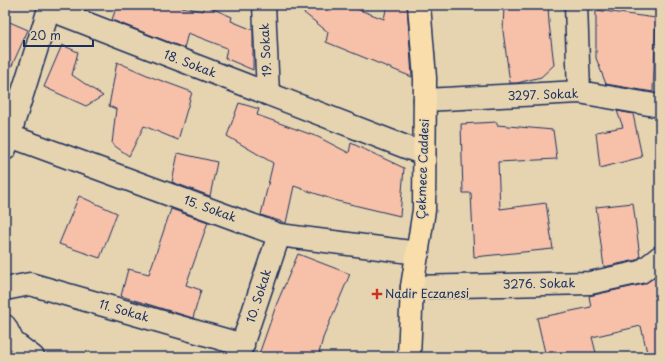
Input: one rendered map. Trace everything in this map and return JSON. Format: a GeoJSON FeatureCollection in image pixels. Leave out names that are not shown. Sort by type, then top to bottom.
{"type":"FeatureCollection","features":[{"type":"Feature","properties":{"kind":"main road","name":"Çekmece Caddesi"},"geometry":{"type":"LineString","coordinates":[[409,357],[412,287],[424,210],[425,78],[420,5]]}},
{"type":"Feature","properties":{"kind":"street","name":"19. Sokak"},"geometry":{"type":"LineString","coordinates":[[264,5],[268,94]]}},
{"type":"Feature","properties":{"kind":"street"},"geometry":{"type":"LineString","coordinates":[[576,5],[580,92]]}},
{"type":"Feature","properties":{"kind":"street","name":"18. Sokak"},"geometry":{"type":"LineString","coordinates":[[7,143],[48,10],[424,154]]}},
{"type":"Feature","properties":{"kind":"street","name":"3297. Sokak"},"geometry":{"type":"LineString","coordinates":[[425,100],[580,92],[660,106]]}},
{"type":"Feature","properties":{"kind":"street","name":"15. Sokak"},"geometry":{"type":"LineString","coordinates":[[7,143],[279,235],[418,253]]}},
{"type":"Feature","properties":{"kind":"street","name":"10. Sokak"},"geometry":{"type":"LineString","coordinates":[[240,351],[279,235]]}},
{"type":"Feature","properties":{"kind":"street","name":"3276. Sokak"},"geometry":{"type":"LineString","coordinates":[[412,287],[590,283],[641,272],[660,257]]}},
{"type":"Feature","properties":{"kind":"street","name":"11. Sokak"},"geometry":{"type":"LineString","coordinates":[[5,289],[30,284],[240,351]]}},
{"type":"Feature","properties":{"kind":"street"},"geometry":{"type":"LineString","coordinates":[[5,326],[13,342],[33,357]]}},
{"type":"Feature","properties":{"kind":"building"},"geometry":{"type":"Polygon","coordinates":[[[117,5],[171,5],[203,11],[204,5],[232,17],[231,21],[253,30],[253,70],[225,58],[227,48],[188,33],[184,48],[112,20],[117,5]]]}},
{"type":"Feature","properties":{"kind":"building"},"geometry":{"type":"Polygon","coordinates":[[[294,5],[346,5],[384,19],[387,5],[407,5],[412,77],[326,42],[328,32],[294,5]]]}},
{"type":"Feature","properties":{"kind":"building"},"geometry":{"type":"Polygon","coordinates":[[[504,5],[548,5],[554,65],[541,77],[517,83],[510,83],[503,31],[504,5]]]}},
{"type":"Feature","properties":{"kind":"building"},"geometry":{"type":"Polygon","coordinates":[[[596,10],[656,18],[653,92],[606,84],[596,58],[596,10]]]}},
{"type":"Feature","properties":{"kind":"building"},"geometry":{"type":"Polygon","coordinates":[[[5,20],[28,30],[5,81],[5,20]]]}},
{"type":"Feature","properties":{"kind":"building"},"geometry":{"type":"Polygon","coordinates":[[[62,45],[78,52],[72,75],[103,96],[86,106],[44,87],[62,45]]]}},
{"type":"Feature","properties":{"kind":"building"},"geometry":{"type":"Polygon","coordinates":[[[117,62],[192,92],[178,140],[144,126],[129,156],[112,144],[116,109],[109,106],[117,62]]]}},
{"type":"Feature","properties":{"kind":"building"},"geometry":{"type":"Polygon","coordinates":[[[239,103],[259,109],[257,115],[318,137],[349,153],[351,143],[404,168],[400,216],[337,201],[294,186],[286,223],[261,215],[273,163],[227,136],[239,103]]]}},
{"type":"Feature","properties":{"kind":"building"},"geometry":{"type":"Polygon","coordinates":[[[617,111],[633,114],[642,157],[600,168],[596,132],[623,127],[617,111]]]}},
{"type":"Feature","properties":{"kind":"building"},"geometry":{"type":"Polygon","coordinates":[[[497,122],[497,125],[553,130],[557,159],[498,162],[500,209],[546,203],[553,249],[474,257],[471,193],[463,193],[461,124],[497,122]]]}},
{"type":"Feature","properties":{"kind":"building"},"geometry":{"type":"Polygon","coordinates":[[[178,153],[217,162],[210,196],[172,182],[178,153]]]}},
{"type":"Feature","properties":{"kind":"building"},"geometry":{"type":"Polygon","coordinates":[[[79,196],[117,213],[100,258],[59,244],[79,196]]]}},
{"type":"Feature","properties":{"kind":"building"},"geometry":{"type":"Polygon","coordinates":[[[633,203],[640,257],[636,260],[604,267],[596,207],[633,203]]]}},
{"type":"Feature","properties":{"kind":"building"},"geometry":{"type":"Polygon","coordinates":[[[171,209],[208,222],[186,285],[201,290],[193,318],[121,296],[128,269],[149,274],[171,209]]]}},
{"type":"Feature","properties":{"kind":"building"},"geometry":{"type":"Polygon","coordinates":[[[298,254],[350,274],[323,338],[318,357],[258,357],[277,303],[298,254]]]}},
{"type":"Feature","properties":{"kind":"building"},"geometry":{"type":"Polygon","coordinates":[[[660,277],[660,357],[648,357],[641,326],[592,337],[597,357],[546,357],[537,318],[591,307],[589,296],[644,284],[652,279],[660,277]]]}},
{"type":"Feature","properties":{"kind":"place","name":"Nadir Eczanesi"},"geometry":{"type":"Point","coordinates":[377,294]}}]}
